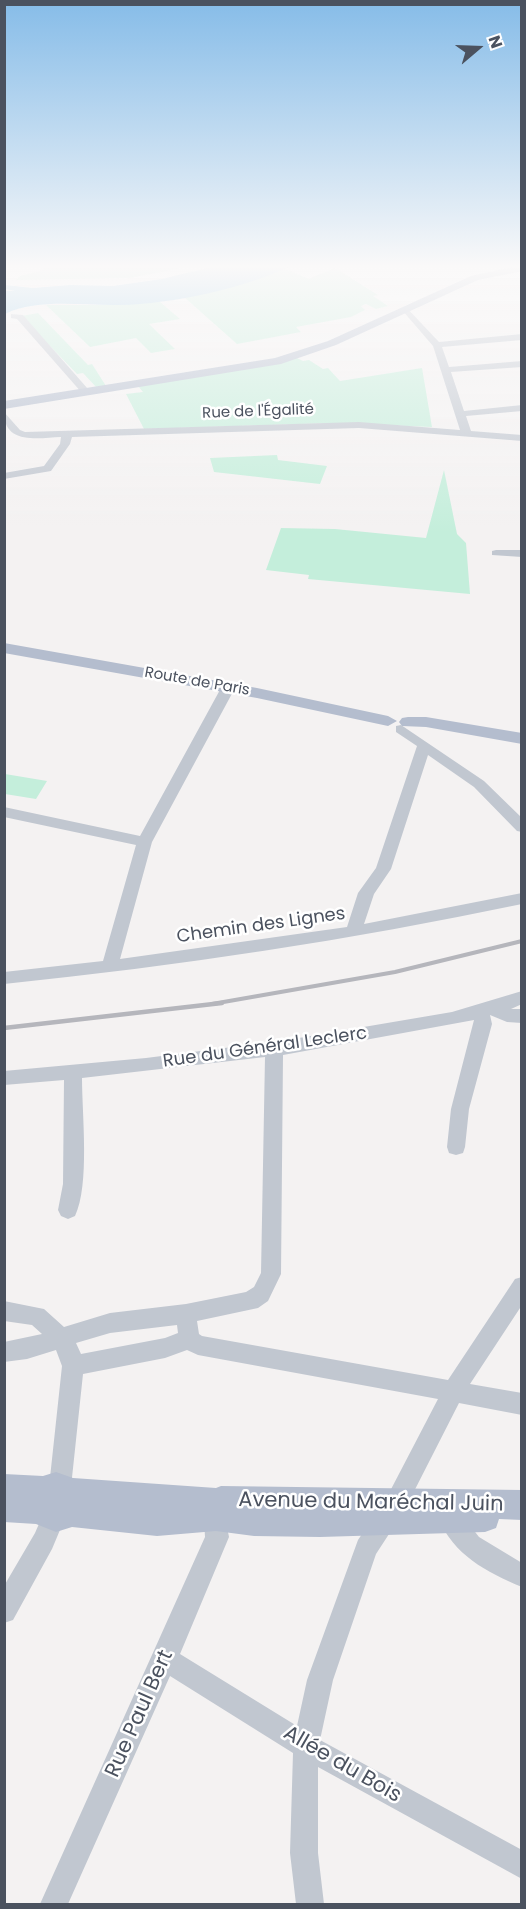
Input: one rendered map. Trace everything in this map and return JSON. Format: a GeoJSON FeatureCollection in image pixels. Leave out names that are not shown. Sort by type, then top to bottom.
{"type":"FeatureCollection","features":[{"type":"Feature","properties":{"kind":"main road"},"geometry":{"type":"LineString","coordinates":[[4,405],[277,361],[298,354]]}},
{"type":"Feature","properties":{"kind":"main road","name":"Route de Paris"},"geometry":{"type":"LineString","coordinates":[[4,648],[346,710],[399,724],[426,722],[522,739]]}},
{"type":"Feature","properties":{"kind":"main road","name":"Avenue du Maréchal Juin"},"geometry":{"type":"LineString","coordinates":[[4,1489],[57,1501],[88,1516],[180,1522],[216,1512],[251,1521],[522,1504]]}},
{"type":"Feature","properties":{"kind":"main road","name":"Avenue du Maréchal Juin"},"geometry":{"type":"LineString","coordinates":[[4,1506],[57,1501]]}},
{"type":"Feature","properties":{"kind":"main road","name":"Avenue du Maréchal Juin"},"geometry":{"type":"LineString","coordinates":[[389,1512],[450,1518],[522,1515]]}},
{"type":"Feature","properties":{"kind":"street"},"geometry":{"type":"LineString","coordinates":[[53,354],[86,392]]}},
{"type":"Feature","properties":{"kind":"street"},"geometry":{"type":"LineString","coordinates":[[440,354],[466,432]]}},
{"type":"Feature","properties":{"kind":"street"},"geometry":{"type":"LineString","coordinates":[[445,370],[522,364]]}},
{"type":"Feature","properties":{"kind":"street"},"geometry":{"type":"LineString","coordinates":[[460,414],[522,408]]}},
{"type":"Feature","properties":{"kind":"street","name":"Rue de l'Égalité"},"geometry":{"type":"LineString","coordinates":[[4,415],[19,434],[67,435],[344,425],[466,432],[522,438]]}},
{"type":"Feature","properties":{"kind":"street"},"geometry":{"type":"LineString","coordinates":[[4,476],[47,469],[64,444],[67,435]]}},
{"type":"Feature","properties":{"kind":"street"},"geometry":{"type":"LineString","coordinates":[[496,553],[522,554]]}},
{"type":"Feature","properties":{"kind":"street"},"geometry":{"type":"LineString","coordinates":[[110,966],[144,842],[228,688]]}},
{"type":"Feature","properties":{"kind":"street"},"geometry":{"type":"LineString","coordinates":[[399,724],[423,745],[479,784],[522,827]]}},
{"type":"Feature","properties":{"kind":"street"},"geometry":{"type":"LineString","coordinates":[[354,932],[366,893],[383,869],[423,745]]}},
{"type":"Feature","properties":{"kind":"street"},"geometry":{"type":"LineString","coordinates":[[4,812],[144,842]]}},
{"type":"Feature","properties":{"kind":"street","name":"Chemin des Lignes"},"geometry":{"type":"LineString","coordinates":[[4,978],[110,966],[354,932],[522,898]]}},
{"type":"Feature","properties":{"kind":"street","name":"Rue du Général Leclerc"},"geometry":{"type":"LineString","coordinates":[[4,1078],[73,1073],[274,1049],[486,1009],[519,1005]]}},
{"type":"Feature","properties":{"kind":"street"},"geometry":{"type":"LineString","coordinates":[[456,1147],[460,1109],[486,1009]]}},
{"type":"Feature","properties":{"kind":"street"},"geometry":{"type":"LineString","coordinates":[[4,1352],[27,1349],[110,1323],[186,1314],[251,1301],[261,1294],[268,1285],[271,1274],[274,1049]]}},
{"type":"Feature","properties":{"kind":"street"},"geometry":{"type":"LineString","coordinates":[[68,1210],[73,1184],[73,1073]]}},
{"type":"Feature","properties":{"kind":"street"},"geometry":{"type":"LineString","coordinates":[[309,1905],[304,1853],[306,1746],[320,1680],[366,1548],[389,1512],[454,1390],[522,1286]]}},
{"type":"Feature","properties":{"kind":"street"},"geometry":{"type":"LineString","coordinates":[[4,1311],[37,1316],[61,1338],[70,1353],[72,1366],[57,1501],[44,1540],[4,1611]]}},
{"type":"Feature","properties":{"kind":"street"},"geometry":{"type":"LineString","coordinates":[[186,1314],[189,1339],[198,1345],[522,1404]]}},
{"type":"Feature","properties":{"kind":"street"},"geometry":{"type":"LineString","coordinates":[[72,1366],[165,1348],[189,1339]]}},
{"type":"Feature","properties":{"kind":"street","name":"Rue Paul Bert"},"geometry":{"type":"LineString","coordinates":[[54,1905],[165,1659],[217,1537],[216,1512]]}},
{"type":"Feature","properties":{"kind":"street"},"geometry":{"type":"LineString","coordinates":[[450,1518],[457,1533],[480,1554],[522,1575]]}},
{"type":"Feature","properties":{"kind":"street","name":"Allée du Bois"},"geometry":{"type":"LineString","coordinates":[[165,1659],[306,1746],[522,1865]]}},
{"type":"Feature","properties":{"kind":"green space"},"geometry":{"type":"Polygon","coordinates":[[[58,354],[78,354],[88,365],[92,364],[106,386],[96,387],[83,373],[77,374],[58,354]]]}},
{"type":"Feature","properties":{"kind":"green space"},"geometry":{"type":"Polygon","coordinates":[[[297,358],[303,361],[309,360],[323,369],[328,368],[340,381],[422,368],[432,427],[332,423],[144,429],[126,394],[143,392],[138,386],[297,358]]]}},
{"type":"Feature","properties":{"kind":"green space"},"geometry":{"type":"Polygon","coordinates":[[[277,455],[278,460],[327,466],[320,484],[214,472],[210,458],[277,455]]]}},
{"type":"Feature","properties":{"kind":"green space"},"geometry":{"type":"Polygon","coordinates":[[[444,470],[457,534],[466,543],[470,594],[308,579],[309,575],[266,570],[281,528],[335,529],[426,538],[444,470]]]}},
{"type":"Feature","properties":{"kind":"green space"},"geometry":{"type":"Polygon","coordinates":[[[4,774],[47,781],[36,799],[5,794],[4,774]]]}},
{"type":"Feature","properties":{"kind":"railway"},"geometry":{"type":"LineString","coordinates":[[212,1004],[395,972],[522,941]]}},
{"type":"Feature","properties":{"kind":"railway"},"geometry":{"type":"LineString","coordinates":[[4,1028],[222,1003]]}}]}
